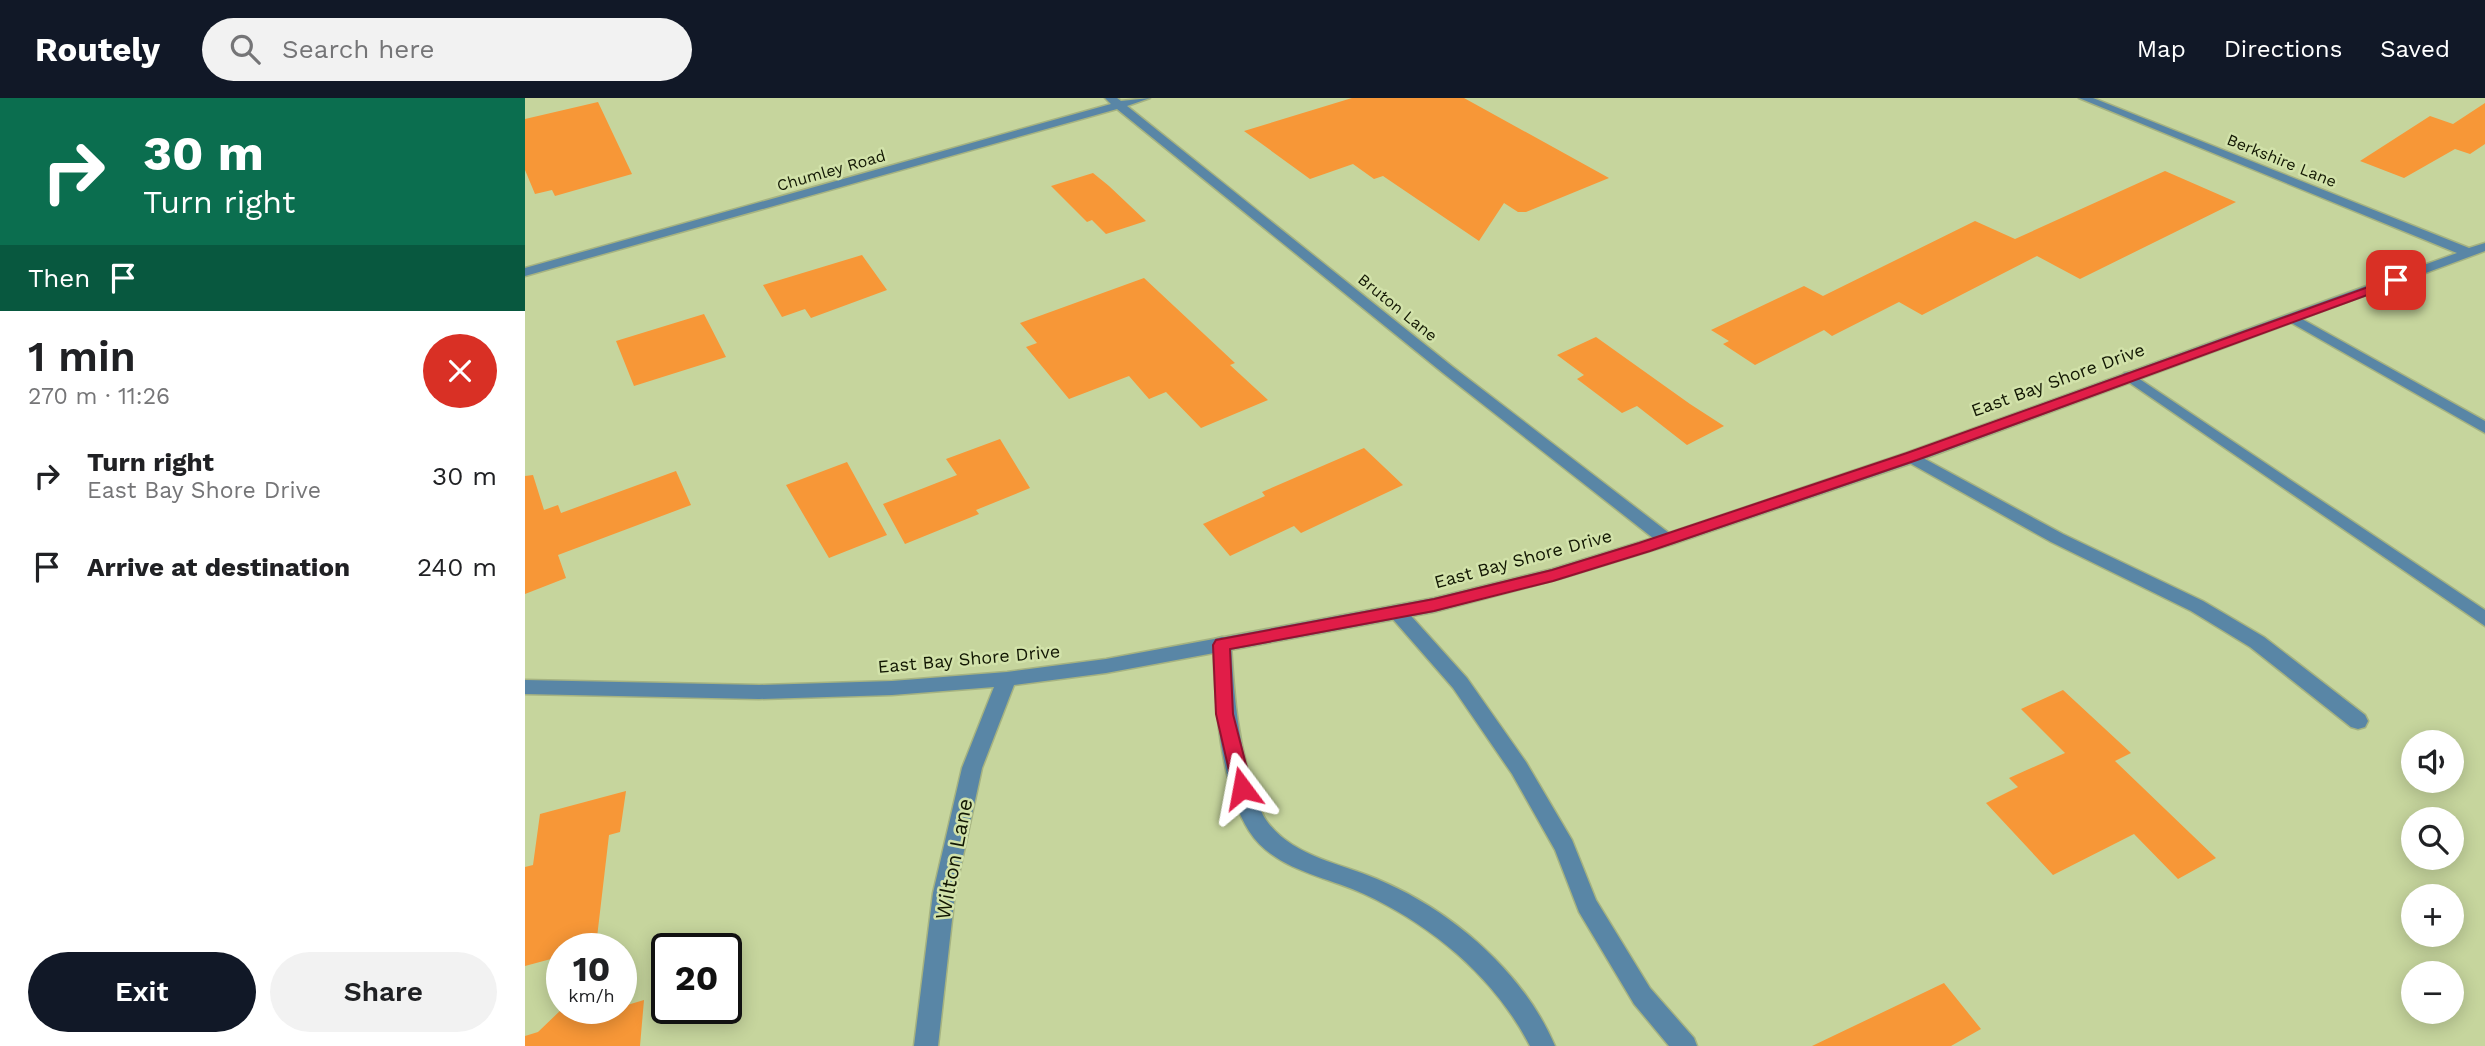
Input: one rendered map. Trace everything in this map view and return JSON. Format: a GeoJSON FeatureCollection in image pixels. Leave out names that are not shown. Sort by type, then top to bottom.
{"type":"FeatureCollection","features":[{"type":"Feature","properties":{"kind":"street","name":"Chumley Road"},"geometry":{"type":"LineString","coordinates":[[525,272],[1114,102],[1145,98]]}},
{"type":"Feature","properties":{"kind":"street","name":"Berkshire Lane"},"geometry":{"type":"LineString","coordinates":[[2084,98],[2477,250]]}},
{"type":"Feature","properties":{"kind":"street","name":"Bruton Lane"},"geometry":{"type":"LineString","coordinates":[[1114,102],[1448,370],[1667,540]]}},
{"type":"Feature","properties":{"kind":"street","name":"East Bay Shore Drive"},"geometry":{"type":"LineString","coordinates":[[525,687],[759,692],[892,688],[1106,666],[1397,612],[1553,575],[1667,540],[1912,457],[2477,250]]}},
{"type":"Feature","properties":{"kind":"street"},"geometry":{"type":"LineString","coordinates":[[2293,318],[2485,428]]}},
{"type":"Feature","properties":{"kind":"street"},"geometry":{"type":"LineString","coordinates":[[2129,376],[2485,619]]}},
{"type":"Feature","properties":{"kind":"street"},"geometry":{"type":"LineString","coordinates":[[1912,457],[2057,538],[2126,574],[2197,606],[2257,642],[2358,721]]}},
{"type":"Feature","properties":{"kind":"street"},"geometry":{"type":"LineString","coordinates":[[1397,612],[1459,683],[1519,768],[1564,847],[1587,905],[1642,996],[1685,1046]]}},
{"type":"Feature","properties":{"kind":"street"},"geometry":{"type":"LineString","coordinates":[[1222,645],[1224,714],[1242,788],[1257,825],[1284,851],[1320,870],[1371,887],[1434,922],[1490,971],[1531,1019],[1543,1046]]}},
{"type":"Feature","properties":{"kind":"street","name":"Wilton Lane"},"geometry":{"type":"LineString","coordinates":[[926,1046],[944,893],[972,768],[1007,678]]}},
{"type":"Feature","properties":{"kind":"building"},"geometry":{"type":"Polygon","coordinates":[[[1352,98],[1464,98],[1609,178],[1526,212],[1518,212],[1504,203],[1479,241],[1383,176],[1374,179],[1353,164],[1310,179],[1244,131],[1352,98]]]}},
{"type":"Feature","properties":{"kind":"building"},"geometry":{"type":"Polygon","coordinates":[[[598,102],[632,174],[555,196],[552,190],[535,194],[525,170],[525,119],[598,102]]]}},
{"type":"Feature","properties":{"kind":"building"},"geometry":{"type":"Polygon","coordinates":[[[2485,103],[2485,144],[2470,154],[2455,149],[2404,178],[2360,161],[2430,116],[2453,124],[2485,103]]]}},
{"type":"Feature","properties":{"kind":"building"},"geometry":{"type":"Polygon","coordinates":[[[2165,171],[2236,202],[2080,279],[2037,256],[1922,315],[1899,302],[1832,336],[1824,330],[1755,365],[1723,344],[1729,341],[1711,330],[1804,286],[1823,296],[1975,221],[2015,239],[2165,171]]]}},
{"type":"Feature","properties":{"kind":"building"},"geometry":{"type":"Polygon","coordinates":[[[1093,173],[1146,221],[1106,234],[1092,220],[1087,222],[1051,186],[1093,173]]]}},
{"type":"Feature","properties":{"kind":"building"},"geometry":{"type":"Polygon","coordinates":[[[862,255],[887,290],[811,318],[805,309],[782,317],[763,285],[862,255]]]}},
{"type":"Feature","properties":{"kind":"building"},"geometry":{"type":"Polygon","coordinates":[[[1144,278],[1235,363],[1230,365],[1268,400],[1201,428],[1166,392],[1149,399],[1129,376],[1069,399],[1026,347],[1037,343],[1020,323],[1144,278]]]}},
{"type":"Feature","properties":{"kind":"building"},"geometry":{"type":"Polygon","coordinates":[[[704,314],[726,357],[634,386],[616,341],[704,314]]]}},
{"type":"Feature","properties":{"kind":"building"},"geometry":{"type":"Polygon","coordinates":[[[1596,337],[1724,426],[1687,445],[1637,406],[1622,413],[1577,379],[1584,375],[1557,355],[1596,337]]]}},
{"type":"Feature","properties":{"kind":"building"},"geometry":{"type":"Polygon","coordinates":[[[1000,439],[1030,488],[976,510],[979,514],[905,544],[883,504],[957,475],[946,459],[1000,439]]]}},
{"type":"Feature","properties":{"kind":"building"},"geometry":{"type":"Polygon","coordinates":[[[1364,448],[1403,485],[1301,533],[1294,526],[1230,556],[1203,524],[1265,496],[1262,492],[1364,448]]]}},
{"type":"Feature","properties":{"kind":"building"},"geometry":{"type":"Polygon","coordinates":[[[847,462],[887,535],[829,558],[786,485],[847,462]]]}},
{"type":"Feature","properties":{"kind":"building"},"geometry":{"type":"Polygon","coordinates":[[[676,471],[691,505],[558,555],[566,578],[525,594],[525,476],[533,475],[544,510],[558,505],[561,513],[676,471]]]}},
{"type":"Feature","properties":{"kind":"building"},"geometry":{"type":"Polygon","coordinates":[[[2063,690],[2131,753],[2115,761],[2216,858],[2178,879],[2134,834],[2053,875],[1986,803],[2018,787],[2009,778],[2065,753],[2021,709],[2063,690]]]}},
{"type":"Feature","properties":{"kind":"building"},"geometry":{"type":"Polygon","coordinates":[[[626,791],[620,832],[609,835],[598,933],[546,933],[546,960],[525,966],[525,867],[533,865],[540,814],[626,791]]]}},
{"type":"Feature","properties":{"kind":"building"},"geometry":{"type":"Polygon","coordinates":[[[1944,983],[1981,1029],[1951,1046],[1812,1046],[1944,983]]]}},
{"type":"Feature","properties":{"kind":"building"},"geometry":{"type":"Polygon","coordinates":[[[644,1000],[640,1046],[525,1046],[525,1036],[538,1032],[546,1024],[637,1024],[637,1002],[644,1000]]]}},
{"type":"Feature","properties":{"kind":"route"},"geometry":{"type":"LineString","coordinates":[[1242,788],[1224,714],[1222,645],[1434,605],[1553,575],[1644,547],[1912,457],[2396,280]]}}]}
